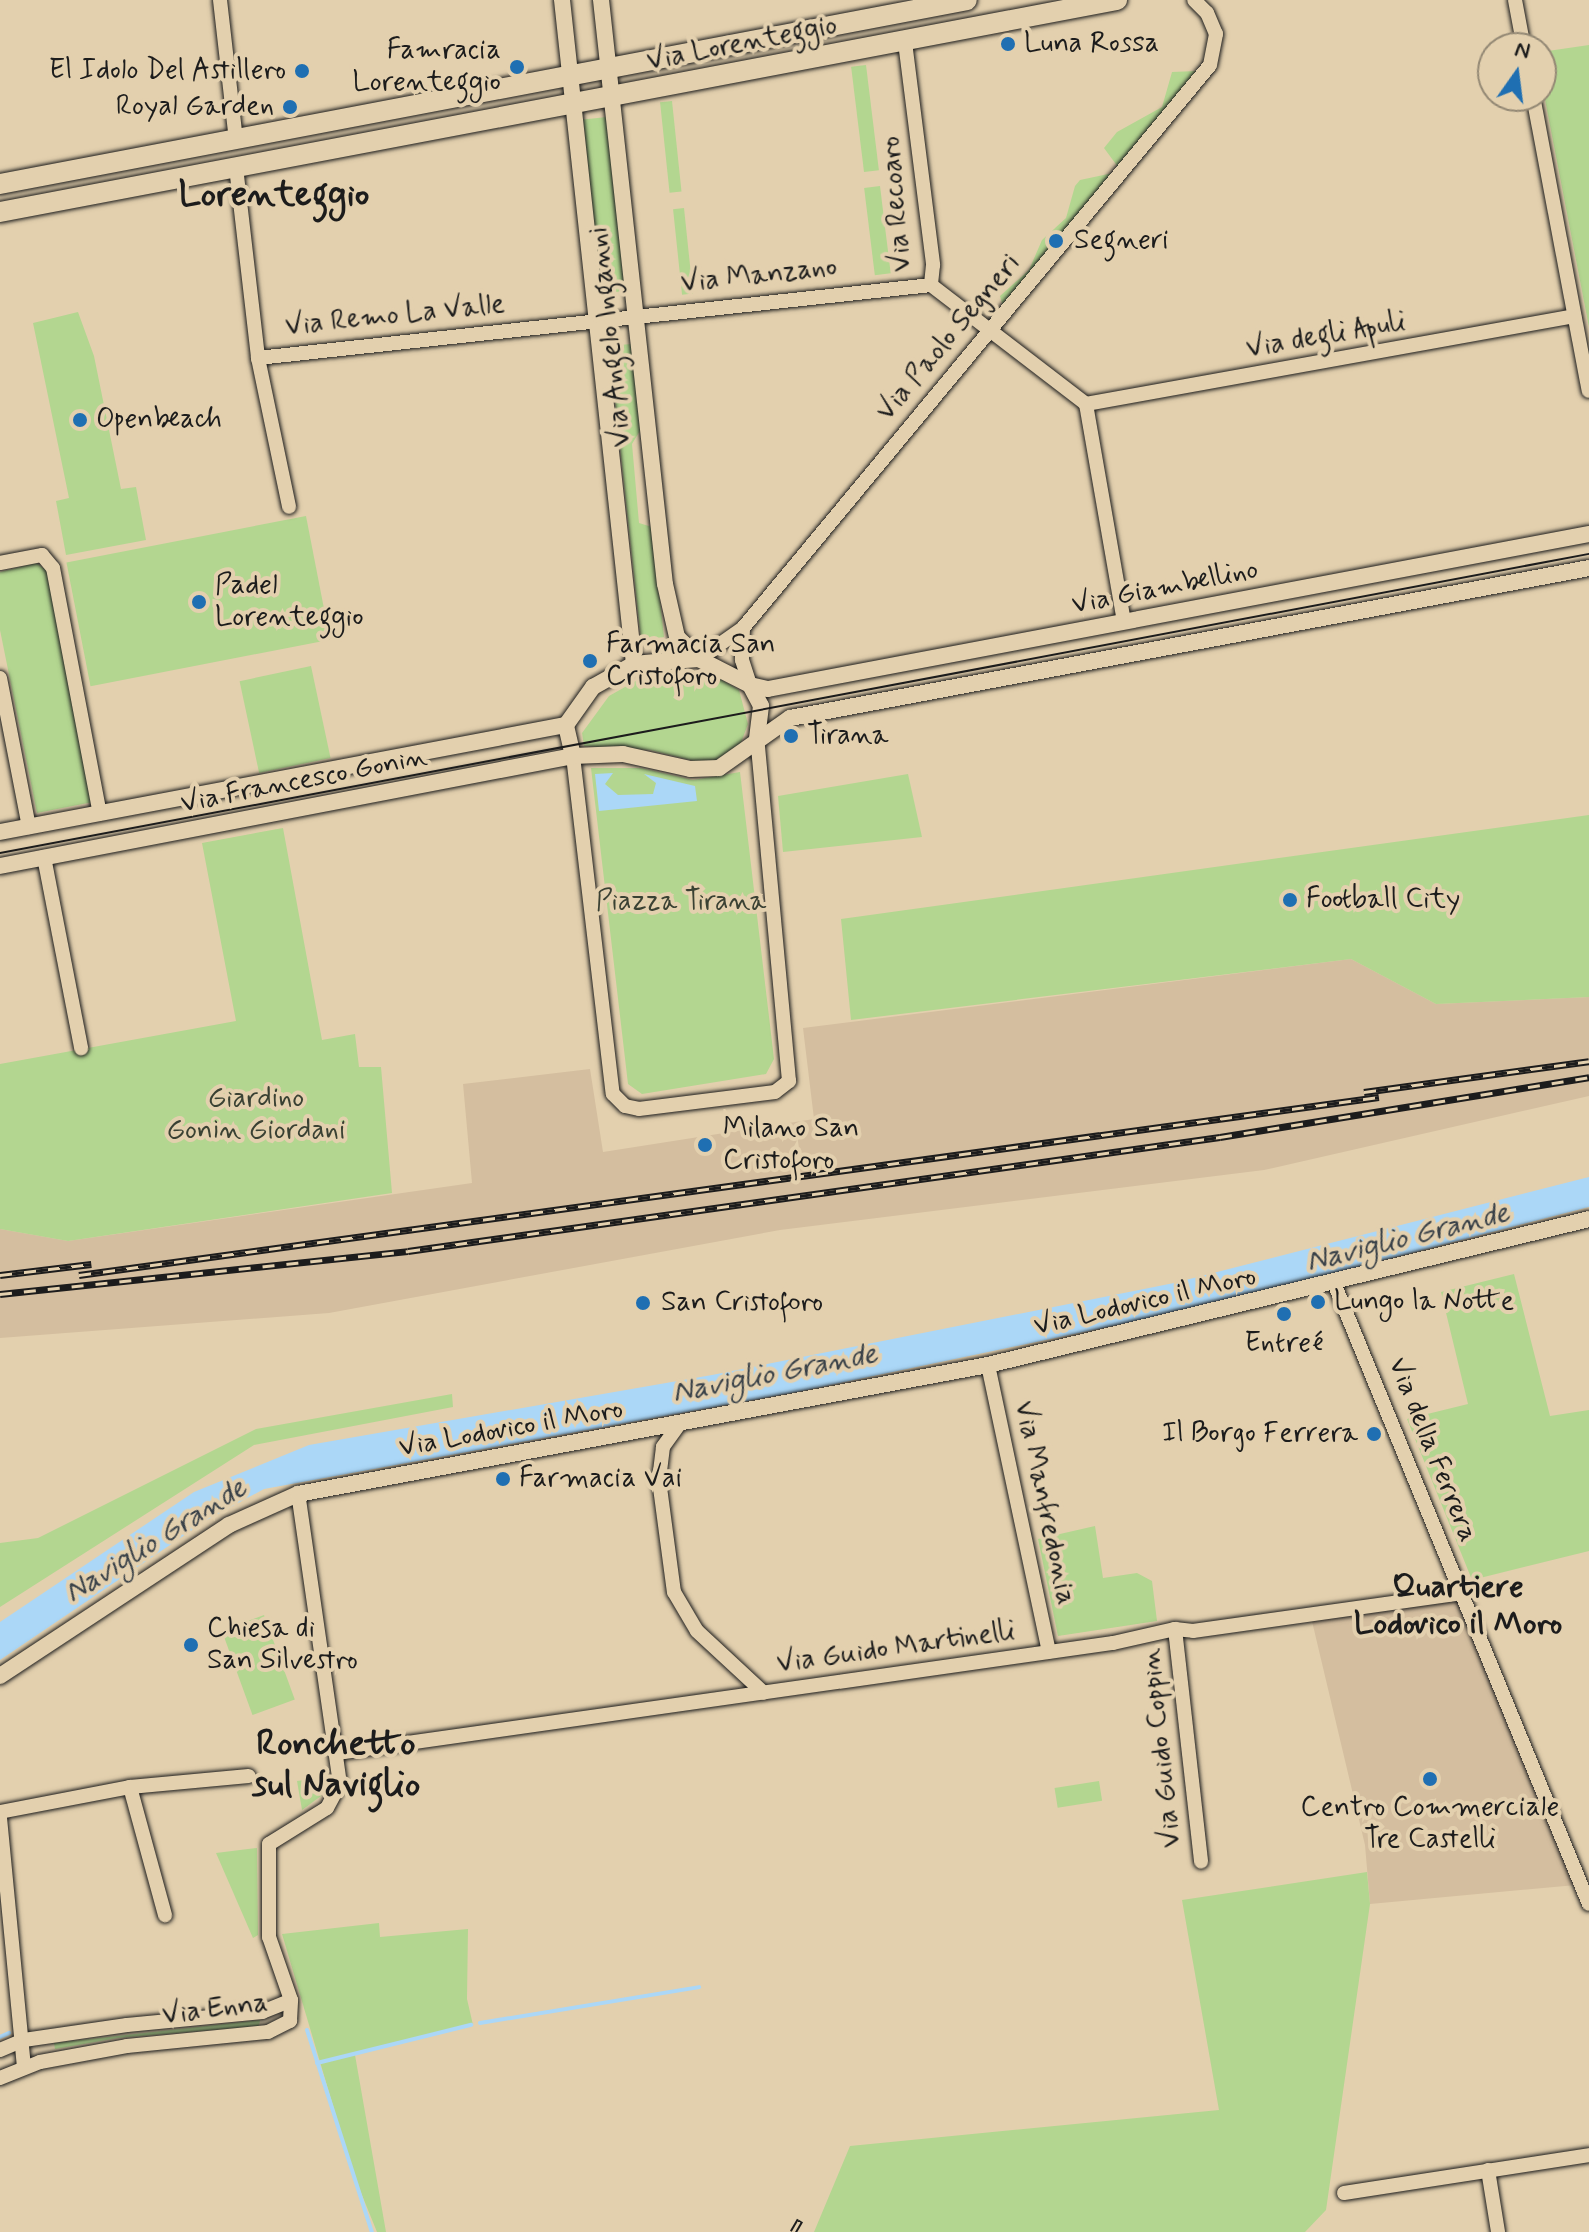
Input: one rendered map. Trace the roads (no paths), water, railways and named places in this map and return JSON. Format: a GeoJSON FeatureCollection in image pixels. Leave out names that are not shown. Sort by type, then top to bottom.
{"type":"FeatureCollection","features":[{"type":"Feature","properties":{"kind":"main road","name":"Via Lorenteggio"},"geometry":{"type":"LineString","coordinates":[[0,184],[766,38],[899,6],[967,0]]}},
{"type":"Feature","properties":{"kind":"main road","name":"Via Lorenteggio"},"geometry":{"type":"LineString","coordinates":[[0,212],[905,42],[1044,7],[1117,0]]}},
{"type":"Feature","properties":{"kind":"main road"},"geometry":{"type":"LineString","coordinates":[[766,38],[771,67]]}},
{"type":"Feature","properties":{"kind":"street"},"geometry":{"type":"LineString","coordinates":[[220,0],[236,140]]}},
{"type":"Feature","properties":{"kind":"street","name":"Via Angelo Inganni"},"geometry":{"type":"LineString","coordinates":[[562,0],[593,321],[634,664]]}},
{"type":"Feature","properties":{"kind":"street","name":"Via Angelo Inganni"},"geometry":{"type":"LineString","coordinates":[[601,0],[665,584],[677,637],[699,659]]}},
{"type":"Feature","properties":{"kind":"street","name":"Via Paolo Segneri"},"geometry":{"type":"LineString","coordinates":[[699,659],[743,628],[1210,65],[1216,34],[1207,13],[1194,0]]}},
{"type":"Feature","properties":{"kind":"street"},"geometry":{"type":"LineString","coordinates":[[1515,0],[1521,32]]}},
{"type":"Feature","properties":{"kind":"street","name":"Via Recoaro"},"geometry":{"type":"LineString","coordinates":[[905,42],[933,265],[931,285],[1086,404]]}},
{"type":"Feature","properties":{"kind":"street"},"geometry":{"type":"LineString","coordinates":[[466,97],[471,124]]}},
{"type":"Feature","properties":{"kind":"street"},"geometry":{"type":"LineString","coordinates":[[1536,112],[1589,391]]}},
{"type":"Feature","properties":{"kind":"street"},"geometry":{"type":"LineString","coordinates":[[236,167],[258,358]]}},
{"type":"Feature","properties":{"kind":"street","name":"Via Manzano"},"geometry":{"type":"LineString","coordinates":[[593,321],[931,285]]}},
{"type":"Feature","properties":{"kind":"street","name":"Via degli Apuli"},"geometry":{"type":"LineString","coordinates":[[1086,404],[1574,316]]}},
{"type":"Feature","properties":{"kind":"street","name":"Via Remo La Valle"},"geometry":{"type":"LineString","coordinates":[[289,507],[258,358],[593,321]]}},
{"type":"Feature","properties":{"kind":"street"},"geometry":{"type":"LineString","coordinates":[[1086,404],[1124,622]]}},
{"type":"Feature","properties":{"kind":"street","name":"Via Giambellino"},"geometry":{"type":"LineString","coordinates":[[750,685],[772,688],[1589,534]]}},
{"type":"Feature","properties":{"kind":"street"},"geometry":{"type":"LineString","coordinates":[[0,563],[42,555],[53,568],[100,814]]}},
{"type":"Feature","properties":{"kind":"street"},"geometry":{"type":"LineString","coordinates":[[573,756],[638,756],[705,770],[732,762],[757,738],[790,718],[1589,568]]}},
{"type":"Feature","properties":{"kind":"street"},"geometry":{"type":"LineString","coordinates":[[743,628],[742,660],[761,706],[757,738],[789,1081],[775,1092],[639,1109],[625,1106],[613,1094],[573,756],[566,725],[593,687],[634,664],[699,659],[750,685]]}},
{"type":"Feature","properties":{"kind":"street"},"geometry":{"type":"LineString","coordinates":[[0,678],[29,827]]}},
{"type":"Feature","properties":{"kind":"street","name":"Via Francesco Gonin"},"geometry":{"type":"LineString","coordinates":[[0,832],[566,725]]}},
{"type":"Feature","properties":{"kind":"street","name":"Via Francesco Gonin"},"geometry":{"type":"LineString","coordinates":[[0,866],[573,756]]}},
{"type":"Feature","properties":{"kind":"street"},"geometry":{"type":"LineString","coordinates":[[44,857],[81,1048]]}},
{"type":"Feature","properties":{"kind":"street","name":"Via Lodovico il Moro"},"geometry":{"type":"LineString","coordinates":[[0,1676],[229,1525],[298,1494],[678,1426],[988,1365],[1589,1219]]}},
{"type":"Feature","properties":{"kind":"street","name":"Via della Ferrera"},"geometry":{"type":"LineString","coordinates":[[1334,1283],[1589,1904]]}},
{"type":"Feature","properties":{"kind":"street","name":"Via Manfredonia"},"geometry":{"type":"LineString","coordinates":[[988,1365],[1049,1652]]}},
{"type":"Feature","properties":{"kind":"street"},"geometry":{"type":"LineString","coordinates":[[678,1426],[665,1441],[659,1480],[674,1592],[697,1631],[764,1693]]}},
{"type":"Feature","properties":{"kind":"street"},"geometry":{"type":"LineString","coordinates":[[649,1431],[665,1441]]}},
{"type":"Feature","properties":{"kind":"street"},"geometry":{"type":"LineString","coordinates":[[291,2000],[269,1937],[266,1858],[274,1837],[336,1799],[337,1753],[298,1494]]}},
{"type":"Feature","properties":{"kind":"street","name":"Via Guido Martinelli"},"geometry":{"type":"LineString","coordinates":[[337,1753],[1049,1652],[1175,1629],[1193,1631],[1462,1593]]}},
{"type":"Feature","properties":{"kind":"street","name":"Via Guido Coppin"},"geometry":{"type":"LineString","coordinates":[[1175,1629],[1201,1862]]}},
{"type":"Feature","properties":{"kind":"street"},"geometry":{"type":"LineString","coordinates":[[0,1812],[130,1787],[248,1776]]}},
{"type":"Feature","properties":{"kind":"street"},"geometry":{"type":"LineString","coordinates":[[130,1787],[165,1915]]}},
{"type":"Feature","properties":{"kind":"street"},"geometry":{"type":"LineString","coordinates":[[0,1818],[24,2040],[24,2068],[0,2078]]}},
{"type":"Feature","properties":{"kind":"street","name":"Via Enna"},"geometry":{"type":"LineString","coordinates":[[0,2050],[24,2040],[262,2012],[291,2000],[290,2021],[283,2029],[127,2046],[24,2068]]}},
{"type":"Feature","properties":{"kind":"street"},"geometry":{"type":"LineString","coordinates":[[1344,2193],[1589,2155]]}},
{"type":"Feature","properties":{"kind":"street"},"geometry":{"type":"LineString","coordinates":[[1488,2170],[1498,2232]]}},
{"type":"Feature","properties":{"kind":"water"},"geometry":{"type":"Polygon","coordinates":[[[613,773],[605,784],[618,795],[653,794],[656,783],[644,774],[695,786],[697,801],[599,811],[595,774],[613,773]]]}},
{"type":"Feature","properties":{"kind":"water","name":"Naviglio Grande"},"geometry":{"type":"Polygon","coordinates":[[[1589,1177],[1589,1207],[1203,1307],[802,1391],[264,1489],[207,1520],[0,1660],[0,1622],[194,1492],[309,1445],[712,1375],[1174,1283],[1589,1177]]]}},
{"type":"Feature","properties":{"kind":"waterway"},"geometry":{"type":"LineString","coordinates":[[480,2023],[699,1987]]}},
{"type":"Feature","properties":{"kind":"waterway"},"geometry":{"type":"LineString","coordinates":[[317,2063],[471,2025]]}},
{"type":"Feature","properties":{"kind":"waterway"},"geometry":{"type":"LineString","coordinates":[[307,2030],[372,2232]]}},
{"type":"Feature","properties":{"kind":"waterway"},"geometry":{"type":"LineString","coordinates":[[0,2037],[9,2033]]}},
{"type":"Feature","properties":{"kind":"tram line"},"geometry":{"type":"LineString","coordinates":[[0,853],[1589,554]]}},
{"type":"Feature","properties":{"kind":"railway"},"geometry":{"type":"LineString","coordinates":[[1364,1092],[1589,1061]]}},
{"type":"Feature","properties":{"kind":"railway"},"geometry":{"type":"LineString","coordinates":[[0,1294],[408,1251],[1220,1137],[1589,1077]]}},
{"type":"Feature","properties":{"kind":"railway"},"geometry":{"type":"LineString","coordinates":[[79,1275],[1379,1097]]}},
{"type":"Feature","properties":{"kind":"railway"},"geometry":{"type":"LineString","coordinates":[[0,1275],[91,1264]]}},
{"type":"Feature","properties":{"kind":"railway"},"geometry":{"type":"LineString","coordinates":[[793,2232],[800,2220]]}},
{"type":"Feature","properties":{"kind":"place","name":"Luna Rossa"},"geometry":{"type":"Point","coordinates":[1008,44]}},
{"type":"Feature","properties":{"kind":"place","name":"Famracia Lorenteggio"},"geometry":{"type":"Point","coordinates":[517,67]}},
{"type":"Feature","properties":{"kind":"place","name":"El Idolo Del Astillero"},"geometry":{"type":"Point","coordinates":[302,71]}},
{"type":"Feature","properties":{"kind":"place","name":"Royal Garden"},"geometry":{"type":"Point","coordinates":[290,107]}},
{"type":"Feature","properties":{"kind":"place","name":"Segneri"},"geometry":{"type":"Point","coordinates":[1056,241]}},
{"type":"Feature","properties":{"kind":"place","name":"Openbeach"},"geometry":{"type":"Point","coordinates":[80,420]}},
{"type":"Feature","properties":{"kind":"place","name":"Padel Lorenteggio"},"geometry":{"type":"Point","coordinates":[199,602]}},
{"type":"Feature","properties":{"kind":"place","name":"Farmacia San Cristoforo"},"geometry":{"type":"Point","coordinates":[590,661]}},
{"type":"Feature","properties":{"kind":"place","name":"Tirana"},"geometry":{"type":"Point","coordinates":[791,736]}},
{"type":"Feature","properties":{"kind":"place","name":"Football City"},"geometry":{"type":"Point","coordinates":[1290,900]}},
{"type":"Feature","properties":{"kind":"place","name":"Milano San Cristoforo"},"geometry":{"type":"Point","coordinates":[705,1145]}},
{"type":"Feature","properties":{"kind":"place","name":"Lungo la Notte"},"geometry":{"type":"Point","coordinates":[1318,1302]}},
{"type":"Feature","properties":{"kind":"place","name":"San Cristoforo"},"geometry":{"type":"Point","coordinates":[643,1303]}},
{"type":"Feature","properties":{"kind":"place","name":"Entreé"},"geometry":{"type":"Point","coordinates":[1284,1314]}},
{"type":"Feature","properties":{"kind":"place","name":"Il Borgo Ferrera"},"geometry":{"type":"Point","coordinates":[1374,1434]}},
{"type":"Feature","properties":{"kind":"place","name":"Farmacia Vai"},"geometry":{"type":"Point","coordinates":[503,1479]}},
{"type":"Feature","properties":{"kind":"place","name":"Chiesa di San Silvestro"},"geometry":{"type":"Point","coordinates":[191,1645]}},
{"type":"Feature","properties":{"kind":"place","name":"Centro Commerciale Tre Castelli"},"geometry":{"type":"Point","coordinates":[1430,1779]}},
{"type":"Feature","properties":{"kind":"district","name":"Lorenteggio"},"geometry":{"type":"Point","coordinates":[274,196]}},
{"type":"Feature","properties":{"kind":"district","name":"Quartiere Lodovico il Moro"},"geometry":{"type":"Point","coordinates":[1458,1606]}},
{"type":"Feature","properties":{"kind":"district","name":"Ronchetto sul Naviglio"},"geometry":{"type":"Point","coordinates":[336,1764]}},
{"type":"Feature","properties":{"kind":"park label","name":"Piazza Tirana"},"geometry":{"type":"Point","coordinates":[681,902]}},
{"type":"Feature","properties":{"kind":"park label","name":"Giardino Gonin Giordani"},"geometry":{"type":"Point","coordinates":[256,1115]}}]}
